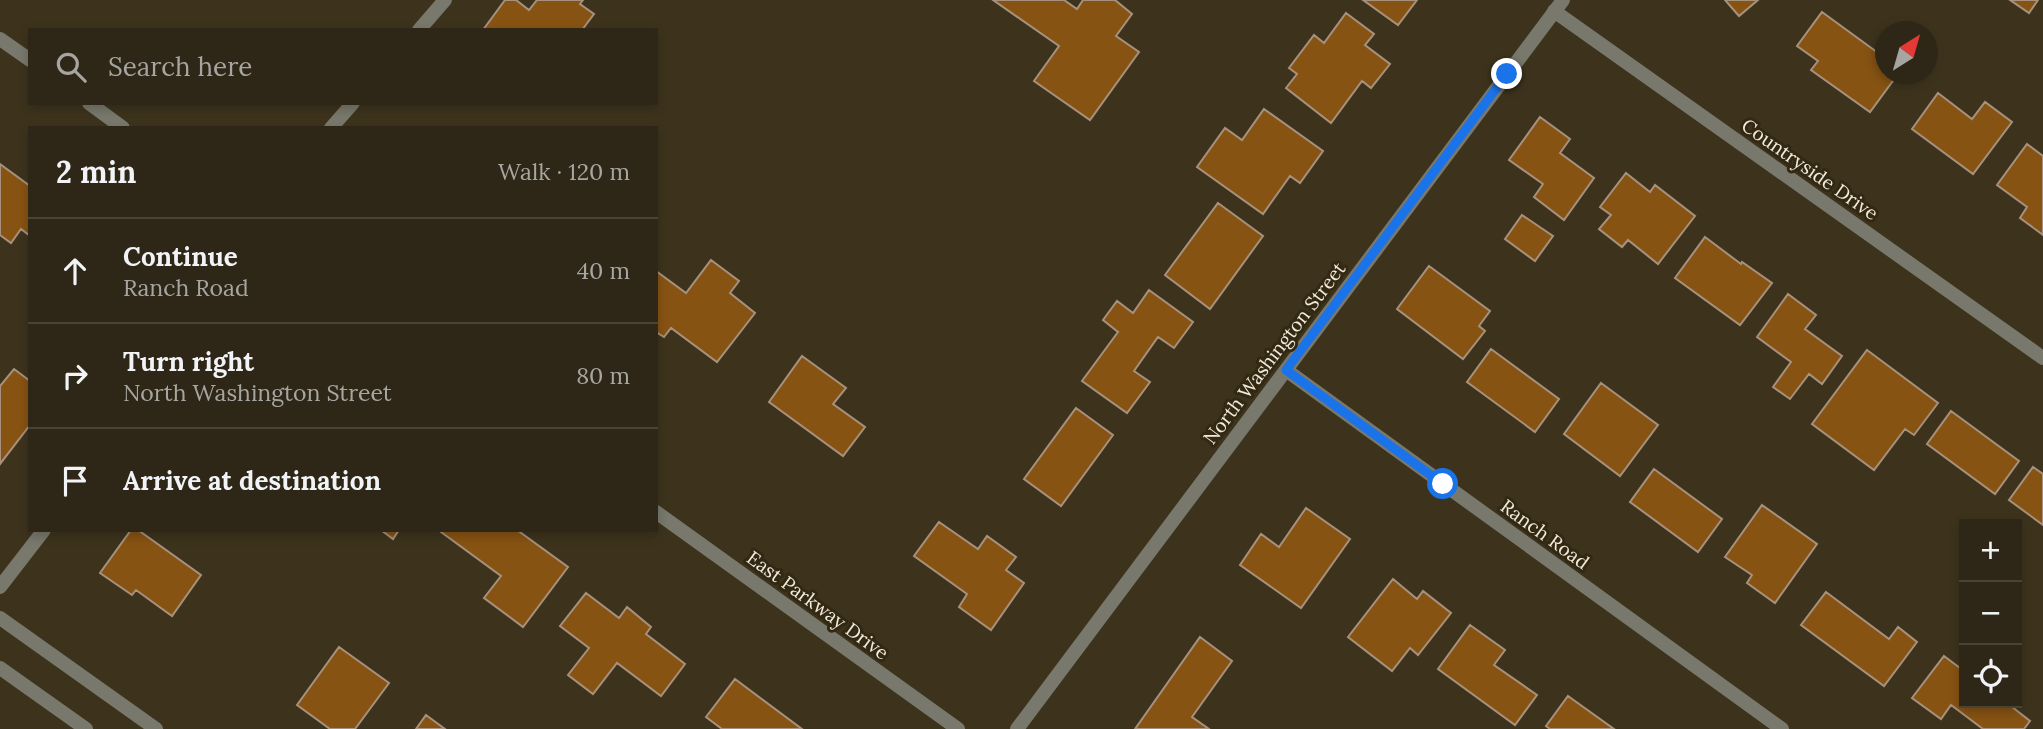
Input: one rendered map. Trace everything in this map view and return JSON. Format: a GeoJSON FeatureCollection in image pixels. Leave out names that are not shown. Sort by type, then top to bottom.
{"type":"FeatureCollection","features":[{"type":"Feature","properties":{"kind":"street"},"geometry":{"type":"LineString","coordinates":[[421,28],[445,0]]}},
{"type":"Feature","properties":{"kind":"street","name":"Countryside Drive"},"geometry":{"type":"LineString","coordinates":[[1558,6],[2043,358]]}},
{"type":"Feature","properties":{"kind":"street","name":"North Washington Street"},"geometry":{"type":"LineString","coordinates":[[1017,729],[1558,6]]}},
{"type":"Feature","properties":{"kind":"street"},"geometry":{"type":"LineString","coordinates":[[0,39],[28,59]]}},
{"type":"Feature","properties":{"kind":"street"},"geometry":{"type":"LineString","coordinates":[[92,105],[120,126]]}},
{"type":"Feature","properties":{"kind":"street"},"geometry":{"type":"LineString","coordinates":[[333,126],[351,105]]}},
{"type":"Feature","properties":{"kind":"street","name":"Ranch Road"},"geometry":{"type":"LineString","coordinates":[[1286,370],[1782,729]]}},
{"type":"Feature","properties":{"kind":"street","name":"East Parkway Drive"},"geometry":{"type":"LineString","coordinates":[[658,513],[958,729]]}},
{"type":"Feature","properties":{"kind":"street"},"geometry":{"type":"LineString","coordinates":[[0,587],[42,532]]}},
{"type":"Feature","properties":{"kind":"street"},"geometry":{"type":"LineString","coordinates":[[0,618],[156,729]]}},
{"type":"Feature","properties":{"kind":"street"},"geometry":{"type":"LineString","coordinates":[[0,668],[86,729]]}},
{"type":"Feature","properties":{"kind":"building"},"geometry":{"type":"Polygon","coordinates":[[[505,0],[516,0],[529,10],[537,0],[583,0],[580,4],[594,14],[584,28],[484,28],[505,0]]]}},
{"type":"Feature","properties":{"kind":"building"},"geometry":{"type":"Polygon","coordinates":[[[993,0],[1064,0],[1077,9],[1083,0],[1115,0],[1132,14],[1116,36],[1139,52],[1090,120],[1034,81],[1059,46],[993,0]]]}},
{"type":"Feature","properties":{"kind":"building"},"geometry":{"type":"Polygon","coordinates":[[[1363,0],[1417,0],[1398,25],[1363,0]]]}},
{"type":"Feature","properties":{"kind":"building"},"geometry":{"type":"Polygon","coordinates":[[[1725,0],[1758,0],[1739,16],[1725,0]]]}},
{"type":"Feature","properties":{"kind":"building"},"geometry":{"type":"Polygon","coordinates":[[[2010,0],[2038,0],[2029,13],[2010,0]]]}},
{"type":"Feature","properties":{"kind":"building"},"geometry":{"type":"Polygon","coordinates":[[[1822,12],[1875,51],[1875,84],[1891,84],[1870,112],[1811,70],[1818,61],[1797,46],[1822,12]]]}},
{"type":"Feature","properties":{"kind":"building"},"geometry":{"type":"Polygon","coordinates":[[[1346,13],[1374,34],[1365,45],[1390,64],[1371,88],[1362,81],[1331,123],[1286,88],[1297,74],[1289,68],[1314,35],[1324,43],[1346,13]]]}},
{"type":"Feature","properties":{"kind":"building"},"geometry":{"type":"Polygon","coordinates":[[[1938,93],[1972,119],[1985,102],[2012,122],[1973,174],[1912,129],[1938,93]]]}},
{"type":"Feature","properties":{"kind":"building"},"geometry":{"type":"Polygon","coordinates":[[[1264,109],[1323,151],[1300,183],[1290,176],[1263,214],[1197,167],[1225,128],[1242,140],[1264,109]]]}},
{"type":"Feature","properties":{"kind":"building"},"geometry":{"type":"Polygon","coordinates":[[[1540,117],[1570,139],[1560,153],[1594,178],[1564,220],[1534,197],[1543,184],[1509,160],[1540,117]]]}},
{"type":"Feature","properties":{"kind":"building"},"geometry":{"type":"Polygon","coordinates":[[[2027,144],[2043,156],[2043,235],[2020,218],[2027,207],[1997,185],[2027,144]]]}},
{"type":"Feature","properties":{"kind":"building"},"geometry":{"type":"Polygon","coordinates":[[[0,164],[28,185],[28,234],[21,229],[11,243],[0,235],[0,164]]]}},
{"type":"Feature","properties":{"kind":"building"},"geometry":{"type":"Polygon","coordinates":[[[1626,173],[1650,192],[1655,185],[1695,216],[1658,264],[1628,240],[1622,247],[1599,229],[1611,215],[1600,207],[1626,173]]]}},
{"type":"Feature","properties":{"kind":"building"},"geometry":{"type":"Polygon","coordinates":[[[1218,203],[1263,236],[1210,309],[1165,275],[1218,203]]]}},
{"type":"Feature","properties":{"kind":"building"},"geometry":{"type":"Polygon","coordinates":[[[1522,215],[1553,236],[1535,261],[1505,239],[1522,215]]]}},
{"type":"Feature","properties":{"kind":"building"},"geometry":{"type":"Polygon","coordinates":[[[1705,237],[1772,283],[1740,325],[1675,278],[1705,237]]]}},
{"type":"Feature","properties":{"kind":"building"},"geometry":{"type":"Polygon","coordinates":[[[711,260],[739,281],[730,293],[755,313],[717,362],[671,328],[664,337],[658,333],[658,272],[686,293],[711,260]]]}},
{"type":"Feature","properties":{"kind":"building"},"geometry":{"type":"Polygon","coordinates":[[[1429,266],[1490,311],[1479,326],[1485,331],[1463,359],[1397,309],[1429,266]]]}},
{"type":"Feature","properties":{"kind":"building"},"geometry":{"type":"Polygon","coordinates":[[[1149,290],[1193,322],[1174,348],[1158,337],[1134,371],[1150,382],[1127,413],[1082,381],[1118,332],[1103,320],[1117,301],[1133,313],[1149,290]]]}},
{"type":"Feature","properties":{"kind":"building"},"geometry":{"type":"Polygon","coordinates":[[[1788,294],[1816,315],[1805,329],[1842,356],[1822,384],[1809,374],[1790,399],[1773,387],[1791,362],[1757,337],[1788,294]]]}},
{"type":"Feature","properties":{"kind":"building"},"geometry":{"type":"Polygon","coordinates":[[[1491,349],[1559,399],[1535,432],[1467,382],[1491,349]]]}},
{"type":"Feature","properties":{"kind":"building"},"geometry":{"type":"Polygon","coordinates":[[[1867,350],[1938,403],[1914,435],[1905,429],[1874,470],[1812,424],[1867,350]]]}},
{"type":"Feature","properties":{"kind":"building"},"geometry":{"type":"Polygon","coordinates":[[[802,356],[846,388],[833,404],[865,427],[843,456],[769,402],[802,356]]]}},
{"type":"Feature","properties":{"kind":"building"},"geometry":{"type":"Polygon","coordinates":[[[14,369],[28,380],[28,428],[0,464],[0,386],[14,369]]]}},
{"type":"Feature","properties":{"kind":"building"},"geometry":{"type":"Polygon","coordinates":[[[1601,383],[1658,425],[1620,476],[1564,434],[1601,383]]]}},
{"type":"Feature","properties":{"kind":"building"},"geometry":{"type":"Polygon","coordinates":[[[1076,408],[1113,435],[1061,506],[1024,479],[1076,408]]]}},
{"type":"Feature","properties":{"kind":"building"},"geometry":{"type":"Polygon","coordinates":[[[1951,411],[2019,461],[1995,494],[1927,444],[1951,411]]]}},
{"type":"Feature","properties":{"kind":"building"},"geometry":{"type":"Polygon","coordinates":[[[2033,467],[2043,474],[2043,525],[2009,500],[2033,467]]]}},
{"type":"Feature","properties":{"kind":"building"},"geometry":{"type":"Polygon","coordinates":[[[1654,469],[1722,519],[1698,552],[1630,502],[1654,469]]]}},
{"type":"Feature","properties":{"kind":"building"},"geometry":{"type":"Polygon","coordinates":[[[1762,505],[1817,544],[1775,603],[1747,583],[1752,575],[1725,557],[1762,505]]]}},
{"type":"Feature","properties":{"kind":"building"},"geometry":{"type":"Polygon","coordinates":[[[1306,508],[1350,539],[1301,608],[1240,565],[1261,534],[1279,547],[1306,508]]]}},
{"type":"Feature","properties":{"kind":"building"},"geometry":{"type":"Polygon","coordinates":[[[939,522],[978,549],[987,536],[1016,557],[1006,570],[1024,583],[991,630],[959,607],[967,594],[914,556],[939,522]]]}},
{"type":"Feature","properties":{"kind":"building"},"geometry":{"type":"Polygon","coordinates":[[[130,532],[141,532],[201,575],[172,616],[136,590],[132,595],[100,573],[130,532]]]}},
{"type":"Feature","properties":{"kind":"building"},"geometry":{"type":"Polygon","coordinates":[[[384,532],[398,532],[393,539],[384,532]]]}},
{"type":"Feature","properties":{"kind":"building"},"geometry":{"type":"Polygon","coordinates":[[[441,532],[520,532],[568,567],[523,627],[484,598],[501,576],[441,532]]]}},
{"type":"Feature","properties":{"kind":"building"},"geometry":{"type":"Polygon","coordinates":[[[1393,579],[1417,599],[1423,591],[1451,613],[1418,655],[1410,648],[1392,671],[1348,637],[1393,579]]]}},
{"type":"Feature","properties":{"kind":"building"},"geometry":{"type":"Polygon","coordinates":[[[1826,592],[1889,639],[1898,627],[1917,642],[1884,686],[1801,625],[1826,592]]]}},
{"type":"Feature","properties":{"kind":"building"},"geometry":{"type":"Polygon","coordinates":[[[586,593],[619,618],[627,607],[651,627],[646,634],[685,664],[661,696],[617,663],[593,694],[568,675],[589,648],[560,626],[586,593]]]}},
{"type":"Feature","properties":{"kind":"building"},"geometry":{"type":"Polygon","coordinates":[[[1470,625],[1505,650],[1494,665],[1537,695],[1515,725],[1438,669],[1470,625]]]}},
{"type":"Feature","properties":{"kind":"building"},"geometry":{"type":"Polygon","coordinates":[[[1200,637],[1232,661],[1192,717],[1209,729],[1135,729],[1200,637]]]}},
{"type":"Feature","properties":{"kind":"building"},"geometry":{"type":"Polygon","coordinates":[[[339,647],[389,683],[355,729],[330,729],[297,705],[339,647]]]}},
{"type":"Feature","properties":{"kind":"building"},"geometry":{"type":"Polygon","coordinates":[[[1944,656],[1959,667],[1959,708],[2013,708],[2030,721],[2024,729],[1983,729],[1951,705],[1941,719],[1912,698],[1944,656]]]}},
{"type":"Feature","properties":{"kind":"building"},"geometry":{"type":"Polygon","coordinates":[[[735,679],[802,729],[722,729],[706,717],[735,679]]]}},
{"type":"Feature","properties":{"kind":"building"},"geometry":{"type":"Polygon","coordinates":[[[1568,696],[1614,729],[1550,729],[1546,726],[1568,696]]]}},
{"type":"Feature","properties":{"kind":"building"},"geometry":{"type":"Polygon","coordinates":[[[426,715],[445,729],[416,729],[426,715]]]}},
{"type":"Feature","properties":{"kind":"route"},"geometry":{"type":"LineString","coordinates":[[1443,484],[1286,370],[1507,74]]}}]}
